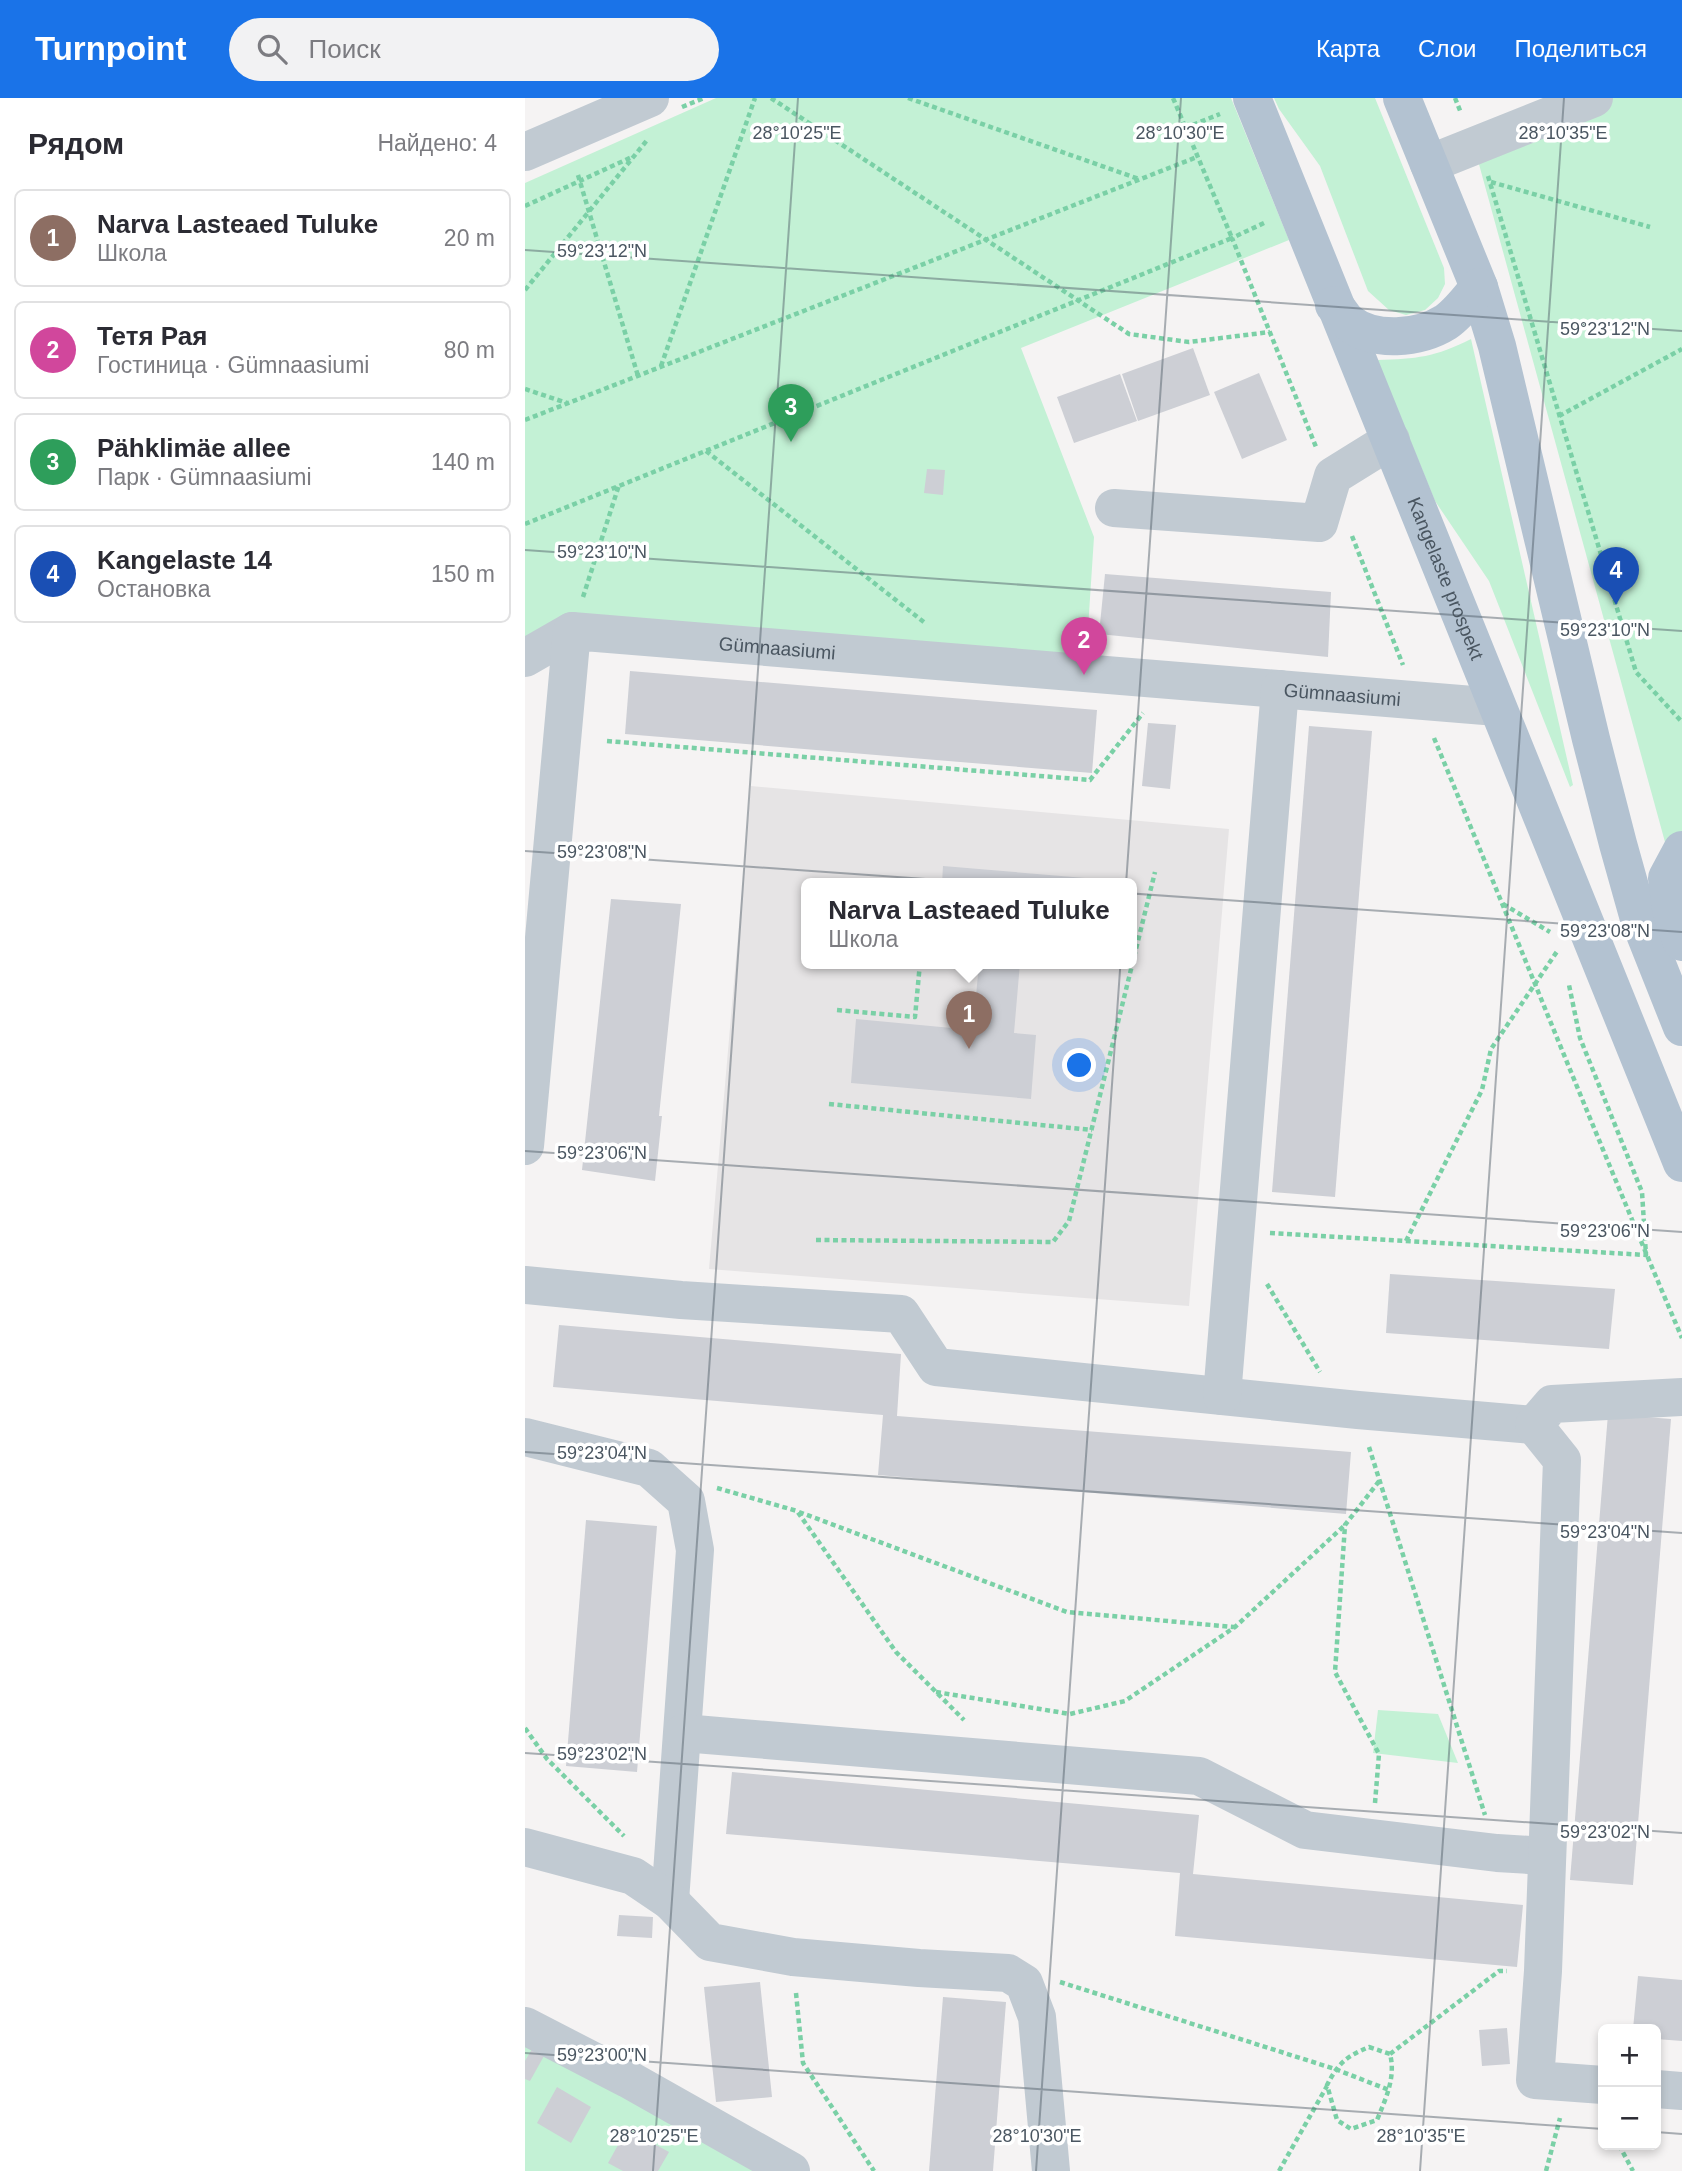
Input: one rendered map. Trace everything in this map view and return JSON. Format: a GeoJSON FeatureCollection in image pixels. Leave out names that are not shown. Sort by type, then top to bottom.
{"type":"FeatureCollection","features":[{"type":"Feature","properties":{"kind":"main road"},"geometry":{"type":"LineString","coordinates":[[1402,98],[1479,287],[1497,346],[1618,844],[1639,919],[1682,1027]]}},
{"type":"Feature","properties":{"kind":"main road","name":"Kangelaste prospekt"},"geometry":{"type":"LineString","coordinates":[[1237,106],[1335,305],[1682,1163]]}},
{"type":"Feature","properties":{"kind":"main road","name":"Kangelaste prospekt"},"geometry":{"type":"LineString","coordinates":[[1335,305],[1348,322],[1370,332],[1402,336],[1430,330],[1447,321],[1462,309],[1479,287]]}},
{"type":"Feature","properties":{"kind":"main road"},"geometry":{"type":"LineString","coordinates":[[1557,853],[1618,844]]}},
{"type":"Feature","properties":{"kind":"main road"},"geometry":{"type":"LineString","coordinates":[[1682,850],[1667,878],[1671,909],[1682,942]]}},
{"type":"Feature","properties":{"kind":"street"},"geometry":{"type":"LineString","coordinates":[[1429,164],[1594,98]]}},
{"type":"Feature","properties":{"kind":"street"},"geometry":{"type":"LineString","coordinates":[[525,152],[651,116]]}},
{"type":"Feature","properties":{"kind":"street"},"geometry":{"type":"LineString","coordinates":[[1114,508],[1319,523],[1333,476],[1391,440]]}},
{"type":"Feature","properties":{"kind":"street"},"geometry":{"type":"LineString","coordinates":[[525,658],[572,631]]}},
{"type":"Feature","properties":{"kind":"street"},"geometry":{"type":"LineString","coordinates":[[525,1146],[572,631]]}},
{"type":"Feature","properties":{"kind":"street","name":"Gümnaasiumi"},"geometry":{"type":"LineString","coordinates":[[572,631],[1497,707]]}},
{"type":"Feature","properties":{"kind":"street"},"geometry":{"type":"LineString","coordinates":[[1222,1396],[1280,689]]}},
{"type":"Feature","properties":{"kind":"street"},"geometry":{"type":"LineString","coordinates":[[525,1285],[681,1300],[901,1314],[936,1367],[1534,1425],[1562,1460],[1543,1971],[1535,2080],[1586,2084]]}},
{"type":"Feature","properties":{"kind":"street"},"geometry":{"type":"LineString","coordinates":[[1534,1425],[1552,1405],[1682,1398]]}},
{"type":"Feature","properties":{"kind":"street"},"geometry":{"type":"LineString","coordinates":[[525,1437],[649,1468],[686,1501],[695,1550],[670,1901]]}},
{"type":"Feature","properties":{"kind":"street"},"geometry":{"type":"LineString","coordinates":[[683,1733],[1199,1776],[1305,1830],[1497,1853],[1546,1856]]}},
{"type":"Feature","properties":{"kind":"street"},"geometry":{"type":"LineString","coordinates":[[525,1847],[632,1876],[670,1901],[710,1942],[793,1957],[1007,1973],[1024,1983],[1037,2017],[1051,2171]]}},
{"type":"Feature","properties":{"kind":"street"},"geometry":{"type":"LineString","coordinates":[[525,2026],[791,2171]]}},
{"type":"Feature","properties":{"kind":"street"},"geometry":{"type":"LineString","coordinates":[[1661,2089],[1682,2091]]}},
{"type":"Feature","properties":{"kind":"path"},"geometry":{"type":"LineString","coordinates":[[660,367],[755,98]]}},
{"type":"Feature","properties":{"kind":"path"},"geometry":{"type":"LineString","coordinates":[[771,98],[1129,334],[1189,342],[1270,332]]}},
{"type":"Feature","properties":{"kind":"path"},"geometry":{"type":"LineString","coordinates":[[908,98],[1140,179]]}},
{"type":"Feature","properties":{"kind":"path"},"geometry":{"type":"LineString","coordinates":[[1173,98],[1331,484]]}},
{"type":"Feature","properties":{"kind":"path"},"geometry":{"type":"LineString","coordinates":[[1454,98],[1491,182],[1636,672],[1682,722]]}},
{"type":"Feature","properties":{"kind":"path"},"geometry":{"type":"LineString","coordinates":[[1185,128],[1237,106]]}},
{"type":"Feature","properties":{"kind":"path"},"geometry":{"type":"LineString","coordinates":[[525,290],[588,210],[636,155],[651,116]]}},
{"type":"Feature","properties":{"kind":"path"},"geometry":{"type":"LineString","coordinates":[[525,206],[636,155]]}},
{"type":"Feature","properties":{"kind":"path"},"geometry":{"type":"LineString","coordinates":[[525,420],[1197,157]]}},
{"type":"Feature","properties":{"kind":"path"},"geometry":{"type":"LineString","coordinates":[[578,175],[638,376]]}},
{"type":"Feature","properties":{"kind":"path"},"geometry":{"type":"LineString","coordinates":[[1491,182],[1650,227]]}},
{"type":"Feature","properties":{"kind":"path"},"geometry":{"type":"LineString","coordinates":[[525,524],[1232,238],[1267,221]]}},
{"type":"Feature","properties":{"kind":"path"},"geometry":{"type":"LineString","coordinates":[[1559,416],[1682,349]]}},
{"type":"Feature","properties":{"kind":"path"},"geometry":{"type":"LineString","coordinates":[[525,389],[568,403]]}},
{"type":"Feature","properties":{"kind":"path"},"geometry":{"type":"LineString","coordinates":[[705,451],[933,630]]}},
{"type":"Feature","properties":{"kind":"path"},"geometry":{"type":"LineString","coordinates":[[572,631],[619,485]]}},
{"type":"Feature","properties":{"kind":"path"},"geometry":{"type":"LineString","coordinates":[[1351,534],[1682,1338]]}},
{"type":"Feature","properties":{"kind":"path"},"geometry":{"type":"LineString","coordinates":[[607,741],[1090,780],[1170,680]]}},
{"type":"Feature","properties":{"kind":"path"},"geometry":{"type":"LineString","coordinates":[[1137,946],[1155,872]]}},
{"type":"Feature","properties":{"kind":"path"},"geometry":{"type":"LineString","coordinates":[[1503,903],[1553,934]]}},
{"type":"Feature","properties":{"kind":"path"},"geometry":{"type":"LineString","coordinates":[[1406,1241],[1482,1090],[1491,1049],[1560,945],[1563,958]]}},
{"type":"Feature","properties":{"kind":"path"},"geometry":{"type":"LineString","coordinates":[[837,1010],[915,1017],[919,969]]}},
{"type":"Feature","properties":{"kind":"path"},"geometry":{"type":"LineString","coordinates":[[816,1241],[1053,1242],[1069,1221],[1131,969]]}},
{"type":"Feature","properties":{"kind":"path"},"geometry":{"type":"LineString","coordinates":[[1566,972],[1580,1038],[1642,1192],[1646,1255]]}},
{"type":"Feature","properties":{"kind":"path"},"geometry":{"type":"LineString","coordinates":[[829,1104],[1092,1130]]}},
{"type":"Feature","properties":{"kind":"path"},"geometry":{"type":"LineString","coordinates":[[1235,1231],[1646,1255]]}},
{"type":"Feature","properties":{"kind":"path"},"geometry":{"type":"LineString","coordinates":[[1264,1279],[1328,1387],[1358,1410],[1497,1853]]}},
{"type":"Feature","properties":{"kind":"path"},"geometry":{"type":"LineString","coordinates":[[936,1692],[1070,1714],[1125,1701],[1235,1627],[1345,1525],[1380,1480]]}},
{"type":"Feature","properties":{"kind":"path"},"geometry":{"type":"LineString","coordinates":[[711,1486],[797,1511],[1067,1612],[1235,1627]]}},
{"type":"Feature","properties":{"kind":"path"},"geometry":{"type":"LineString","coordinates":[[797,1511],[896,1652],[965,1721]]}},
{"type":"Feature","properties":{"kind":"path"},"geometry":{"type":"LineString","coordinates":[[1345,1525],[1335,1672],[1379,1754],[1373,1838]]}},
{"type":"Feature","properties":{"kind":"path"},"geometry":{"type":"LineString","coordinates":[[525,1728],[547,1759],[644,1856],[632,1876]]}},
{"type":"Feature","properties":{"kind":"path"},"geometry":{"type":"LineString","coordinates":[[793,1957],[803,2063],[874,2171]]}},
{"type":"Feature","properties":{"kind":"path"},"geometry":{"type":"LineString","coordinates":[[1391,2054],[1499,1970],[1543,1971]]}},
{"type":"Feature","properties":{"kind":"path"},"geometry":{"type":"LineString","coordinates":[[1024,1983],[1053,1979],[1335,2069],[1389,2091]]}},
{"type":"Feature","properties":{"kind":"path"},"geometry":{"type":"LineString","coordinates":[[1279,2171],[1335,2069],[1347,2057],[1369,2047],[1391,2054]]}},
{"type":"Feature","properties":{"kind":"path"},"geometry":{"type":"LineString","coordinates":[[1327,2085],[1337,2120],[1351,2129],[1377,2120],[1389,2091],[1393,2065],[1391,2054]]}},
{"type":"Feature","properties":{"kind":"path"},"geometry":{"type":"LineString","coordinates":[[1546,2171],[1586,2084]]}},
{"type":"Feature","properties":{"kind":"path"},"geometry":{"type":"LineString","coordinates":[[1622,2150],[1633,2171]]}},
{"type":"Feature","properties":{"kind":"shaded area"},"geometry":{"type":"Polygon","coordinates":[[[751,786],[1229,829],[1189,1306],[709,1269],[751,786]]]}},
{"type":"Feature","properties":{"kind":"green space"},"geometry":{"type":"Polygon","coordinates":[[[716,98],[1231,98],[1289,240],[1021,348],[1094,537],[1086,659],[525,641],[525,183],[716,98]]]}},
{"type":"Feature","properties":{"kind":"green space"},"geometry":{"type":"Polygon","coordinates":[[[1274,98],[1375,98],[1444,268],[1445,284],[1438,298],[1425,310],[1406,315],[1389,310],[1368,291],[1320,166],[1274,98]]]}},
{"type":"Feature","properties":{"kind":"green space"},"geometry":{"type":"Polygon","coordinates":[[[1594,98],[1682,98],[1682,904],[1474,146],[1594,98]]]}},
{"type":"Feature","properties":{"kind":"green space"},"geometry":{"type":"Polygon","coordinates":[[[1471,339],[1573,785],[1570,787],[1489,581],[1435,501],[1377,360],[1425,356],[1471,339]]]}},
{"type":"Feature","properties":{"kind":"green space"},"geometry":{"type":"Polygon","coordinates":[[[1378,1710],[1438,1714],[1458,1763],[1373,1753],[1378,1710]]]}},
{"type":"Feature","properties":{"kind":"green space"},"geometry":{"type":"Polygon","coordinates":[[[525,2028],[789,2171],[525,2171],[525,2028]]]}},
{"type":"Feature","properties":{"kind":"building"},"geometry":{"type":"Polygon","coordinates":[[[1193,348],[1210,395],[1138,421],[1122,374],[1193,348]]]}},
{"type":"Feature","properties":{"kind":"building"},"geometry":{"type":"Polygon","coordinates":[[[1259,373],[1287,440],[1242,459],[1214,392],[1259,373]]]}},
{"type":"Feature","properties":{"kind":"building"},"geometry":{"type":"Polygon","coordinates":[[[1120,374],[1137,421],[1074,443],[1057,397],[1120,374]]]}},
{"type":"Feature","properties":{"kind":"building"},"geometry":{"type":"Polygon","coordinates":[[[927,469],[945,470],[943,495],[924,493],[927,469]]]}},
{"type":"Feature","properties":{"kind":"building"},"geometry":{"type":"Polygon","coordinates":[[[1105,574],[1331,592],[1328,657],[1099,634],[1105,574]]]}},
{"type":"Feature","properties":{"kind":"building"},"geometry":{"type":"Polygon","coordinates":[[[630,671],[1097,710],[1092,773],[625,734],[630,671]]]}},
{"type":"Feature","properties":{"kind":"building"},"geometry":{"type":"Polygon","coordinates":[[[1148,723],[1176,725],[1170,789],[1142,786],[1148,723]]]}},
{"type":"Feature","properties":{"kind":"building"},"geometry":{"type":"Polygon","coordinates":[[[1309,726],[1372,731],[1335,1197],[1272,1192],[1309,726]]]}},
{"type":"Feature","properties":{"kind":"building"},"geometry":{"type":"Polygon","coordinates":[[[943,866],[1085,878],[942,878],[943,866]]]}},
{"type":"Feature","properties":{"kind":"building"},"geometry":{"type":"Polygon","coordinates":[[[611,899],[681,904],[655,1181],[582,1170],[611,899]]]}},
{"type":"Feature","properties":{"kind":"building"},"geometry":{"type":"Polygon","coordinates":[[[978,969],[1019,969],[1014,1033],[1036,1035],[1031,1099],[851,1083],[856,1019],[973,1030],[978,969]]]}},
{"type":"Feature","properties":{"kind":"building"},"geometry":{"type":"Polygon","coordinates":[[[1390,1274],[1615,1289],[1609,1349],[1386,1333],[1390,1274]]]}},
{"type":"Feature","properties":{"kind":"building"},"geometry":{"type":"Polygon","coordinates":[[[559,1325],[901,1354],[897,1416],[1351,1452],[1346,1514],[878,1475],[883,1415],[553,1387],[559,1325]]]}},
{"type":"Feature","properties":{"kind":"building"},"geometry":{"type":"Polygon","coordinates":[[[1608,1414],[1671,1419],[1633,1885],[1570,1880],[1608,1414]]]}},
{"type":"Feature","properties":{"kind":"building"},"geometry":{"type":"Polygon","coordinates":[[[586,1520],[657,1526],[637,1772],[566,1766],[586,1520]]]}},
{"type":"Feature","properties":{"kind":"building"},"geometry":{"type":"Polygon","coordinates":[[[732,1772],[1199,1815],[1193,1874],[1523,1905],[1517,1967],[1175,1936],[1180,1873],[726,1834],[732,1772]]]}},
{"type":"Feature","properties":{"kind":"building"},"geometry":{"type":"Polygon","coordinates":[[[619,1915],[653,1917],[652,1938],[617,1936],[619,1915]]]}},
{"type":"Feature","properties":{"kind":"building"},"geometry":{"type":"Polygon","coordinates":[[[1638,1976],[1682,1980],[1682,2041],[1661,2039],[1661,2024],[1633,2024],[1638,1976]]]}},
{"type":"Feature","properties":{"kind":"building"},"geometry":{"type":"Polygon","coordinates":[[[760,1982],[772,2097],[716,2102],[704,1987],[760,1982]]]}},
{"type":"Feature","properties":{"kind":"building"},"geometry":{"type":"Polygon","coordinates":[[[943,1997],[1006,2002],[993,2171],[929,2171],[943,1997]]]}},
{"type":"Feature","properties":{"kind":"building"},"geometry":{"type":"Polygon","coordinates":[[[1507,2028],[1510,2064],[1482,2066],[1479,2030],[1507,2028]]]}},
{"type":"Feature","properties":{"kind":"building"},"geometry":{"type":"Polygon","coordinates":[[[532,2049],[544,2056],[530,2081],[525,2079],[525,2061],[532,2049]]]}},
{"type":"Feature","properties":{"kind":"building"},"geometry":{"type":"Polygon","coordinates":[[[557,2087],[591,2107],[571,2143],[537,2123],[557,2087]]]}},
{"type":"Feature","properties":{"kind":"building"},"geometry":{"type":"Polygon","coordinates":[[[627,2129],[669,2152],[658,2171],[623,2171],[608,2163],[627,2129]]]}},
{"type":"Feature","properties":{"kind":"place","name":"Pähklimäe allee"},"geometry":{"type":"Point","coordinates":[791,442]}},
{"type":"Feature","properties":{"kind":"place","name":"Kangelaste 14"},"geometry":{"type":"Point","coordinates":[1616,605]}},
{"type":"Feature","properties":{"kind":"place","name":"Тетя Рая"},"geometry":{"type":"Point","coordinates":[1084,675]}},
{"type":"Feature","properties":{"kind":"place","name":"Narva Lasteaed Tuluke"},"geometry":{"type":"Point","coordinates":[969,1049]}}]}
